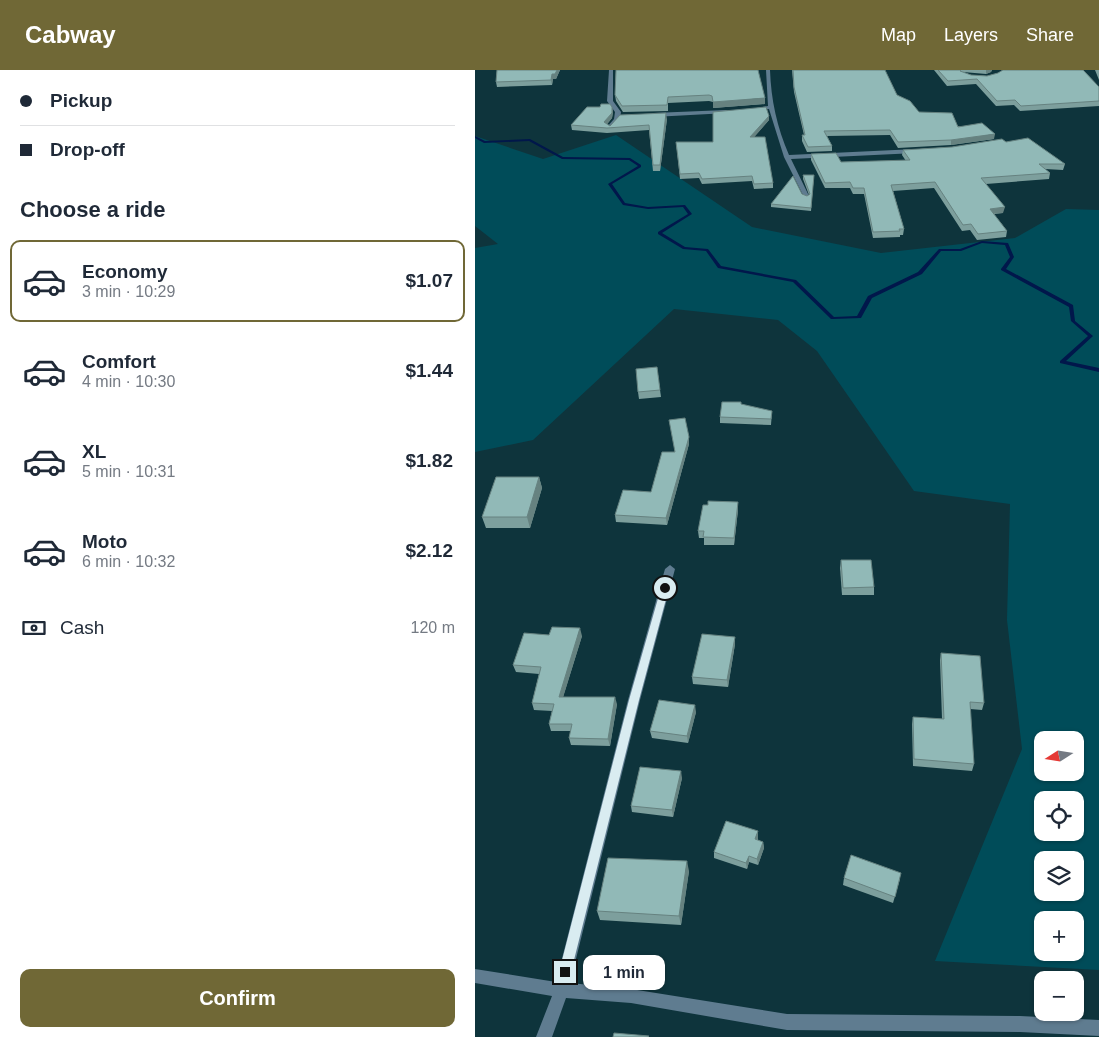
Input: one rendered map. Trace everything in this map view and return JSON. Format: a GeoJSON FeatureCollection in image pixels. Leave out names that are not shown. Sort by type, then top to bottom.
{"type":"FeatureCollection","features":[{"type":"Feature","properties":{"kind":"street"},"geometry":{"type":"LineString","coordinates":[[610,127],[618,112],[610,101],[611,70]]}},
{"type":"Feature","properties":{"kind":"street"},"geometry":{"type":"LineString","coordinates":[[768,70],[769,94],[778,137],[806,196]]}},
{"type":"Feature","properties":{"kind":"street"},"geometry":{"type":"LineString","coordinates":[[743,110],[772,107]]}},
{"type":"Feature","properties":{"kind":"street"},"geometry":{"type":"LineString","coordinates":[[645,115],[735,111]]}},
{"type":"Feature","properties":{"kind":"street"},"geometry":{"type":"LineString","coordinates":[[617,116],[627,116]]}},
{"type":"Feature","properties":{"kind":"street"},"geometry":{"type":"LineString","coordinates":[[787,157],[924,150]]}},
{"type":"Feature","properties":{"kind":"street"},"geometry":{"type":"LineString","coordinates":[[544,1037],[561,990],[632,709],[670,569]]}},
{"type":"Feature","properties":{"kind":"street"},"geometry":{"type":"LineString","coordinates":[[475,976],[561,990],[631,996],[787,1022],[1020,1024],[1099,1028]]}},
{"type":"Feature","properties":{"kind":"shaded area"},"geometry":{"type":"Polygon","coordinates":[[[616,135],[752,227],[881,253],[1015,238],[1066,209],[1099,210],[1099,970],[935,961],[1022,749],[1007,620],[1010,504],[914,491],[817,351],[778,320],[674,309],[533,440],[475,452],[475,248],[498,244],[475,226],[475,136],[543,159],[616,135]]]}},
{"type":"Feature","properties":{"kind":"building"},"geometry":{"type":"Polygon","coordinates":[[[497,70],[557,70],[555,74],[552,74],[551,80],[496,82],[497,70]]]}},
{"type":"Feature","properties":{"kind":"building"},"geometry":{"type":"Polygon","coordinates":[[[616,70],[758,70],[765,98],[713,102],[712,96],[709,95],[668,97],[667,105],[622,106],[615,95],[616,70]]]}},
{"type":"Feature","properties":{"kind":"building"},"geometry":{"type":"Polygon","coordinates":[[[793,70],[885,70],[897,95],[910,101],[919,112],[952,113],[958,127],[982,123],[995,134],[951,140],[898,142],[890,130],[824,131],[832,146],[808,147],[802,135],[805,135],[794,87],[793,70]]]}},
{"type":"Feature","properties":{"kind":"building"},"geometry":{"type":"Polygon","coordinates":[[[938,70],[961,70],[971,75],[987,76],[1003,70],[1083,70],[1099,87],[1099,101],[1021,106],[1015,100],[997,101],[977,79],[948,81],[938,70]]]}},
{"type":"Feature","properties":{"kind":"building"},"geometry":{"type":"Polygon","coordinates":[[[601,104],[610,104],[612,107],[612,113],[604,122],[610,126],[620,115],[666,113],[660,165],[653,165],[649,125],[607,128],[571,125],[587,107],[600,107],[601,104]]]}},
{"type":"Feature","properties":{"kind":"building"},"geometry":{"type":"Polygon","coordinates":[[[766,107],[769,116],[750,137],[765,137],[773,183],[754,184],[752,176],[702,179],[699,173],[680,174],[676,142],[713,142],[713,112],[766,107]]]}},
{"type":"Feature","properties":{"kind":"building"},"geometry":{"type":"Polygon","coordinates":[[[1028,138],[1065,164],[1039,164],[1050,173],[981,178],[1005,207],[990,209],[1007,231],[978,234],[971,224],[963,225],[935,182],[891,185],[904,229],[899,229],[900,231],[873,232],[864,188],[853,188],[850,182],[825,183],[811,154],[836,153],[841,162],[910,160],[903,150],[952,147],[1002,139],[1006,142],[1028,138]]]}},
{"type":"Feature","properties":{"kind":"building"},"geometry":{"type":"Polygon","coordinates":[[[803,175],[814,175],[811,208],[771,204],[793,176],[802,194],[807,196],[810,194],[803,175]]]}},
{"type":"Feature","properties":{"kind":"building"},"geometry":{"type":"Polygon","coordinates":[[[657,367],[660,390],[638,392],[636,369],[657,367]]]}},
{"type":"Feature","properties":{"kind":"building"},"geometry":{"type":"Polygon","coordinates":[[[722,402],[741,402],[741,404],[772,411],[771,419],[720,417],[722,402]]]}},
{"type":"Feature","properties":{"kind":"building"},"geometry":{"type":"Polygon","coordinates":[[[685,418],[689,437],[666,518],[615,515],[623,490],[651,492],[662,452],[675,452],[669,420],[685,418]]]}},
{"type":"Feature","properties":{"kind":"building"},"geometry":{"type":"Polygon","coordinates":[[[496,477],[539,477],[527,517],[482,517],[496,477]]]}},
{"type":"Feature","properties":{"kind":"building"},"geometry":{"type":"Polygon","coordinates":[[[708,501],[738,502],[734,538],[703,537],[704,531],[698,531],[703,505],[708,505],[708,501]]]}},
{"type":"Feature","properties":{"kind":"building"},"geometry":{"type":"Polygon","coordinates":[[[841,560],[871,560],[874,587],[843,588],[841,560]]]}},
{"type":"Feature","properties":{"kind":"building"},"geometry":{"type":"Polygon","coordinates":[[[552,627],[580,628],[559,697],[615,697],[608,739],[569,738],[572,724],[549,724],[554,704],[532,703],[541,667],[513,665],[524,633],[549,635],[552,627]]]}},
{"type":"Feature","properties":{"kind":"building"},"geometry":{"type":"Polygon","coordinates":[[[702,634],[735,637],[727,680],[692,677],[702,634]]]}},
{"type":"Feature","properties":{"kind":"building"},"geometry":{"type":"Polygon","coordinates":[[[941,653],[980,656],[984,703],[970,702],[974,764],[914,759],[913,717],[944,719],[941,653]]]}},
{"type":"Feature","properties":{"kind":"building"},"geometry":{"type":"Polygon","coordinates":[[[659,700],[695,705],[687,736],[650,731],[659,700]]]}},
{"type":"Feature","properties":{"kind":"building"},"geometry":{"type":"Polygon","coordinates":[[[640,767],[681,771],[672,810],[631,806],[640,767]]]}},
{"type":"Feature","properties":{"kind":"building"},"geometry":{"type":"Polygon","coordinates":[[[726,821],[758,831],[755,839],[763,842],[757,859],[749,856],[746,863],[714,852],[726,821]]]}},
{"type":"Feature","properties":{"kind":"building"},"geometry":{"type":"Polygon","coordinates":[[[851,855],[901,873],[895,897],[844,878],[851,855]]]}},
{"type":"Feature","properties":{"kind":"building"},"geometry":{"type":"Polygon","coordinates":[[[608,858],[687,861],[679,916],[597,911],[608,858]]]}},
{"type":"Feature","properties":{"kind":"building"},"geometry":{"type":"Polygon","coordinates":[[[614,1033],[649,1036],[613,1037],[614,1033]]]}},
{"type":"Feature","properties":{"kind":"waterway"},"geometry":{"type":"LineString","coordinates":[[475,137],[484,142],[530,140],[562,158],[630,159],[640,166],[610,184],[624,204],[648,208],[684,206],[690,214],[659,233],[684,248],[707,250],[720,267],[794,281],[833,318],[859,317],[870,297],[920,273],[940,250],[961,250],[982,242],[1007,244],[1012,257],[1003,269],[1071,306],[1073,321],[1091,336],[1062,362],[1099,370]]}},
{"type":"Feature","properties":{"kind":"route"},"geometry":{"type":"LineString","coordinates":[[565,972],[634,700],[665,588]]}}]}
